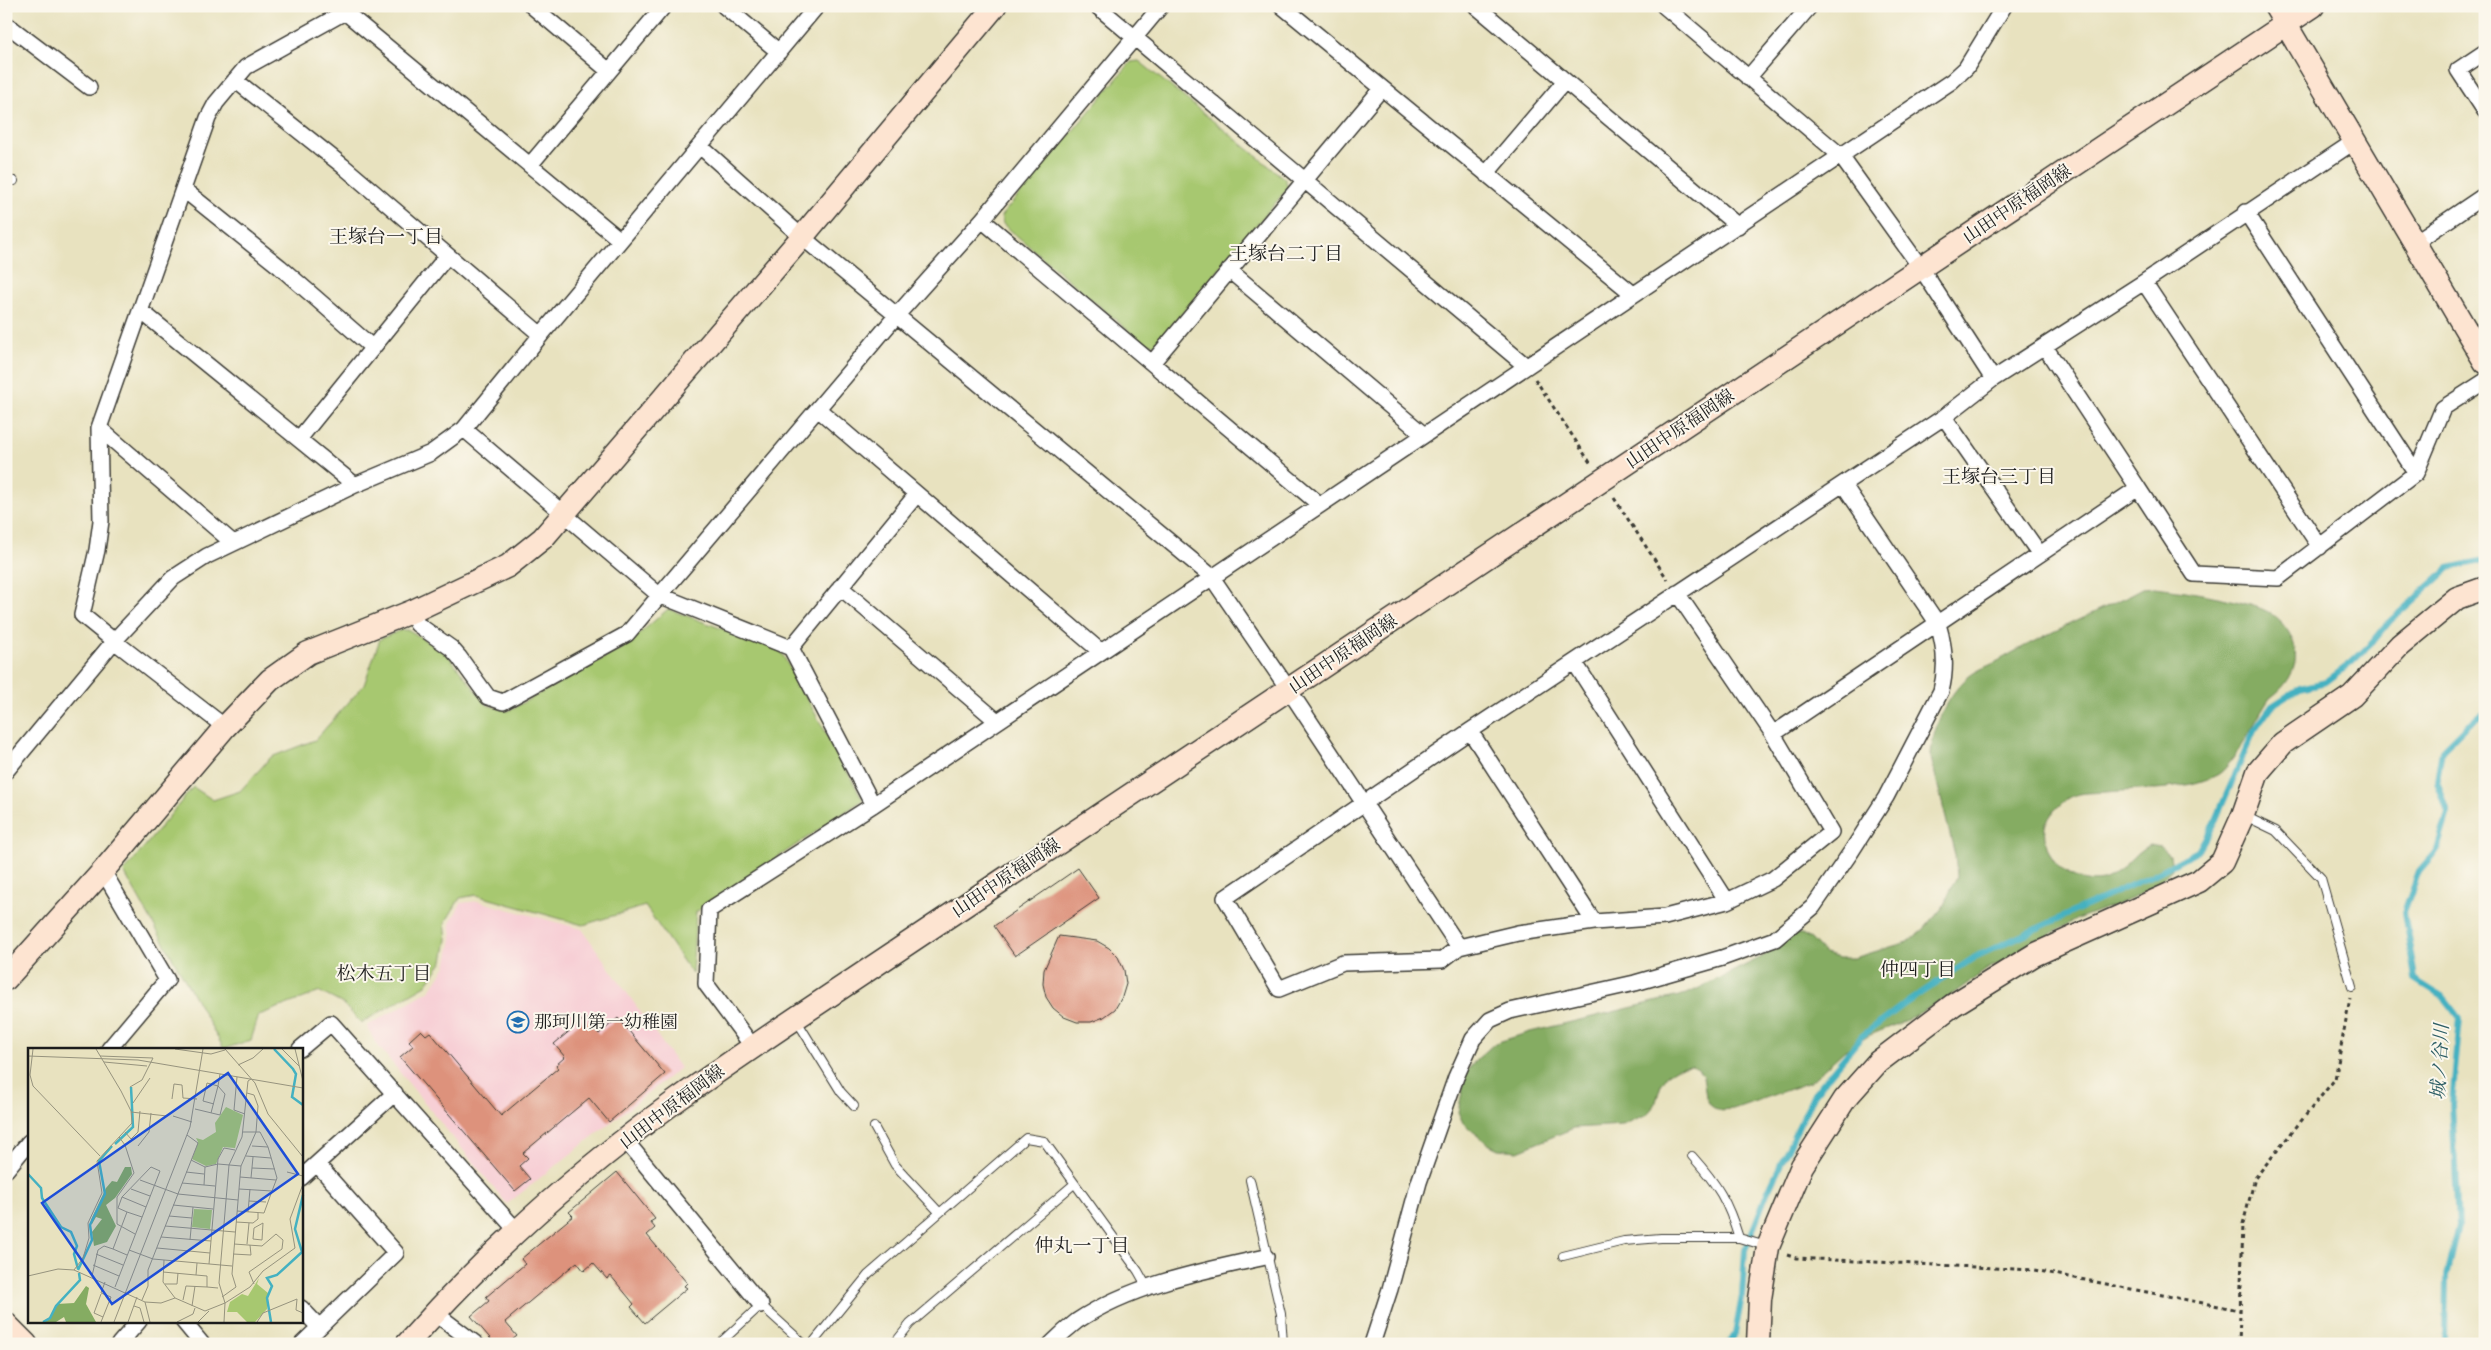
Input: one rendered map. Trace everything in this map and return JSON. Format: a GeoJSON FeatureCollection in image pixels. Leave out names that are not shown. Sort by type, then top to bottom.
{"type":"FeatureCollection","features":[{"type":"Feature","properties":{"kind":"street"},"geometry":{"type":"LineString","coordinates":[[532,6],[609,71]]}},
{"type":"Feature","properties":{"kind":"street"},"geometry":{"type":"LineString","coordinates":[[530,166],[664,6]]}},
{"type":"Feature","properties":{"kind":"street"},"geometry":{"type":"LineString","coordinates":[[724,6],[779,52]]}},
{"type":"Feature","properties":{"kind":"street"},"geometry":{"type":"LineString","coordinates":[[6,770],[114,641],[173,578],[232,542],[354,485],[430,453],[464,430],[620,240],[817,6]]}},
{"type":"Feature","properties":{"kind":"street"},"geometry":{"type":"LineString","coordinates":[[6,980],[103,871],[225,727],[270,680],[308,653],[413,611],[508,566],[544,538],[802,237],[995,6]]}},
{"type":"Feature","properties":{"kind":"street"},"geometry":{"type":"LineString","coordinates":[[1097,6],[1526,366]]}},
{"type":"Feature","properties":{"kind":"street"},"geometry":{"type":"LineString","coordinates":[[413,611],[417,624],[451,648],[460,657],[488,698],[504,702],[627,634],[819,410],[897,315],[982,220],[1160,6]]}},
{"type":"Feature","properties":{"kind":"street"},"geometry":{"type":"LineString","coordinates":[[1282,6],[1633,294]]}},
{"type":"Feature","properties":{"kind":"street"},"geometry":{"type":"LineString","coordinates":[[1476,6],[1738,226]]}},
{"type":"Feature","properties":{"kind":"street"},"geometry":{"type":"LineString","coordinates":[[1664,6],[1840,155],[1921,268],[1993,379]]}},
{"type":"Feature","properties":{"kind":"street"},"geometry":{"type":"LineString","coordinates":[[1748,78],[1810,6]]}},
{"type":"Feature","properties":{"kind":"street"},"geometry":{"type":"LineString","coordinates":[[753,1047],[706,984],[709,910],[873,805],[1211,576],[1738,226],[1840,155],[1952,81],[1966,68],[2004,6]]}},
{"type":"Feature","properties":{"kind":"street","name":"山田中原福岡線"},"geometry":{"type":"LineString","coordinates":[[407,1344],[435,1313],[517,1231],[625,1140],[676,1101],[796,1018],[1921,268],[2280,15],[2313,6]]}},
{"type":"Feature","properties":{"kind":"street"},"geometry":{"type":"LineString","coordinates":[[225,727],[82,615],[97,550],[101,521],[99,428],[208,118],[216,103],[246,67],[351,9],[530,166],[620,240]]}},
{"type":"Feature","properties":{"kind":"street"},"geometry":{"type":"LineString","coordinates":[[2280,15],[2485,362]]}},
{"type":"Feature","properties":{"kind":"street"},"geometry":{"type":"LineString","coordinates":[[6,24],[89,87]]}},
{"type":"Feature","properties":{"kind":"street"},"geometry":{"type":"LineString","coordinates":[[2485,52],[2458,70],[2485,111]]}},
{"type":"Feature","properties":{"kind":"street"},"geometry":{"type":"LineString","coordinates":[[235,80],[343,166],[541,335]]}},
{"type":"Feature","properties":{"kind":"street"},"geometry":{"type":"LineString","coordinates":[[1486,174],[1565,81]]}},
{"type":"Feature","properties":{"kind":"street"},"geometry":{"type":"LineString","coordinates":[[1152,363],[1382,88]]}},
{"type":"Feature","properties":{"kind":"street"},"geometry":{"type":"LineString","coordinates":[[1677,593],[1773,734],[1831,832],[1773,879],[1727,901],[1665,917],[1594,922],[1518,933],[1459,947],[1442,960],[1343,963],[1279,989],[1225,898],[1677,593],[1944,417],[1993,379],[2144,282],[2246,212],[2355,141]]}},
{"type":"Feature","properties":{"kind":"street"},"geometry":{"type":"LineString","coordinates":[[700,147],[802,237],[1211,576],[1459,947]]}},
{"type":"Feature","properties":{"kind":"street"},"geometry":{"type":"LineString","coordinates":[[183,189],[280,267],[373,348]]}},
{"type":"Feature","properties":{"kind":"street"},"geometry":{"type":"LineString","coordinates":[[2414,243],[2485,195]]}},
{"type":"Feature","properties":{"kind":"street"},"geometry":{"type":"LineString","coordinates":[[2246,212],[2416,473]]}},
{"type":"Feature","properties":{"kind":"street"},"geometry":{"type":"LineString","coordinates":[[982,220],[1319,504]]}},
{"type":"Feature","properties":{"kind":"street"},"geometry":{"type":"LineString","coordinates":[[299,439],[447,256]]}},
{"type":"Feature","properties":{"kind":"street"},"geometry":{"type":"LineString","coordinates":[[1229,270],[1424,435]]}},
{"type":"Feature","properties":{"kind":"street"},"geometry":{"type":"LineString","coordinates":[[2144,282],[2320,547]]}},
{"type":"Feature","properties":{"kind":"street"},"geometry":{"type":"LineString","coordinates":[[141,311],[354,485]]}},
{"type":"Feature","properties":{"kind":"street"},"geometry":{"type":"LineString","coordinates":[[2045,347],[2194,574],[2278,578],[2416,473],[2443,408],[2485,381]]}},
{"type":"Feature","properties":{"kind":"street"},"geometry":{"type":"LineString","coordinates":[[819,410],[1100,651]]}},
{"type":"Feature","properties":{"kind":"street"},"geometry":{"type":"LineString","coordinates":[[1944,417],[2040,553]]}},
{"type":"Feature","properties":{"kind":"street"},"geometry":{"type":"LineString","coordinates":[[99,428],[232,542]]}},
{"type":"Feature","properties":{"kind":"street"},"geometry":{"type":"LineString","coordinates":[[464,430],[659,595],[790,648],[873,805]]}},
{"type":"Feature","properties":{"kind":"street"},"geometry":{"type":"LineString","coordinates":[[1372,1344],[1390,1289],[1419,1182],[1456,1077],[1473,1039],[1490,1020],[1510,1011],[1635,983],[1722,958],[1774,939],[1813,907],[1886,797],[1941,691],[1945,676],[1944,645],[1938,624],[1843,484]]}},
{"type":"Feature","properties":{"kind":"street"},"geometry":{"type":"LineString","coordinates":[[1773,734],[2138,488]]}},
{"type":"Feature","properties":{"kind":"street"},"geometry":{"type":"LineString","coordinates":[[790,648],[917,494]]}},
{"type":"Feature","properties":{"kind":"street"},"geometry":{"type":"LineString","coordinates":[[840,587],[997,721]]}},
{"type":"Feature","properties":{"kind":"street"},"geometry":{"type":"LineString","coordinates":[[1758,1344],[1760,1299],[1768,1246],[1802,1166],[1845,1099],[1878,1062],[1953,1005],[2034,954],[2199,881],[2222,862],[2244,815],[2258,772],[2283,743],[2352,696],[2400,645],[2457,598],[2485,588]]}},
{"type":"Feature","properties":{"kind":"street"},"geometry":{"type":"LineString","coordinates":[[1575,663],[1727,901]]}},
{"type":"Feature","properties":{"kind":"street"},"geometry":{"type":"LineString","coordinates":[[1470,732],[1594,922]]}},
{"type":"Feature","properties":{"kind":"street"},"geometry":{"type":"LineString","coordinates":[[103,871],[167,980],[110,1048]]}},
{"type":"Feature","properties":{"kind":"street"},"geometry":{"type":"LineString","coordinates":[[301,1048],[331,1023],[517,1231]]}},
{"type":"Feature","properties":{"kind":"street"},"geometry":{"type":"LineString","coordinates":[[302,1177],[395,1093]]}},
{"type":"Feature","properties":{"kind":"street"},"geometry":{"type":"LineString","coordinates":[[625,1140],[761,1304]]}},
{"type":"Feature","properties":{"kind":"street"},"geometry":{"type":"LineString","coordinates":[[6,1170],[28,1143]]}},
{"type":"Feature","properties":{"kind":"street"},"geometry":{"type":"LineString","coordinates":[[302,1344],[396,1253],[317,1164]]}},
{"type":"Feature","properties":{"kind":"street"},"geometry":{"type":"LineString","coordinates":[[1051,1344],[1076,1322],[1108,1303],[1146,1287],[1266,1257]]}},
{"type":"Feature","properties":{"kind":"street"},"geometry":{"type":"LineString","coordinates":[[302,1309],[319,1327]]}},
{"type":"Feature","properties":{"kind":"street"},"geometry":{"type":"LineString","coordinates":[[435,1313],[476,1344]]}},
{"type":"Feature","properties":{"kind":"street"},"geometry":{"type":"LineString","coordinates":[[119,1344],[137,1322]]}},
{"type":"Feature","properties":{"kind":"street"},"geometry":{"type":"LineString","coordinates":[[184,1322],[202,1344]]}},
{"type":"Feature","properties":{"kind":"street"},"geometry":{"type":"LineString","coordinates":[[6,1324],[26,1344]]}},
{"type":"Feature","properties":{"kind":"lane"},"geometry":{"type":"LineString","coordinates":[[2244,815],[2276,831],[2322,878],[2352,987]]}},
{"type":"Feature","properties":{"kind":"lane"},"geometry":{"type":"LineString","coordinates":[[796,1018],[841,1092],[854,1106]]}},
{"type":"Feature","properties":{"kind":"lane"},"geometry":{"type":"LineString","coordinates":[[874,1127],[895,1165],[938,1212]]}},
{"type":"Feature","properties":{"kind":"lane"},"geometry":{"type":"LineString","coordinates":[[812,1344],[868,1275],[938,1212],[1026,1138],[1044,1141],[1138,1271],[1146,1287]]}},
{"type":"Feature","properties":{"kind":"lane"},"geometry":{"type":"LineString","coordinates":[[1692,1156],[1714,1180],[1730,1209],[1739,1238]]}},
{"type":"Feature","properties":{"kind":"lane"},"geometry":{"type":"LineString","coordinates":[[1250,1180],[1266,1257],[1281,1314],[1283,1344]]}},
{"type":"Feature","properties":{"kind":"lane"},"geometry":{"type":"LineString","coordinates":[[894,1344],[910,1324],[1074,1184]]}},
{"type":"Feature","properties":{"kind":"lane"},"geometry":{"type":"LineString","coordinates":[[1563,1256],[1624,1241],[1739,1238],[1756,1241],[1768,1246]]}},
{"type":"Feature","properties":{"kind":"lane"},"geometry":{"type":"LineString","coordinates":[[719,1344],[761,1304],[804,1344]]}},
{"type":"Feature","properties":{"kind":"path"},"geometry":{"type":"LineString","coordinates":[[2239,1344],[2243,1224],[2255,1178],[2335,1079],[2352,987]]}},
{"type":"Feature","properties":{"kind":"path"},"geometry":{"type":"LineString","coordinates":[[1768,1246],[1796,1258],[2034,1270],[2239,1310]]}},
{"type":"Feature","properties":{"kind":"shaded area"},"geometry":{"type":"Polygon","coordinates":[[[478,901],[582,929],[680,1068],[507,1204],[375,1042],[367,1026],[430,990],[446,966],[452,938],[450,923],[461,903],[478,901]]]}},
{"type":"Feature","properties":{"kind":"green space"},"geometry":{"type":"Polygon","coordinates":[[[1139,61],[1285,179],[1288,188],[1156,344],[1143,343],[1003,224],[1001,216],[1131,62],[1139,61]]]}},
{"type":"Feature","properties":{"kind":"green space"},"geometry":{"type":"Polygon","coordinates":[[[2154,587],[2214,596],[2248,604],[2270,613],[2289,633],[2294,644],[2296,656],[2289,678],[2270,698],[2238,752],[2217,775],[2177,787],[2079,794],[2063,803],[2048,819],[2045,827],[2045,837],[2047,847],[2056,863],[2068,874],[2092,882],[2102,881],[2111,877],[2149,845],[2161,847],[2170,855],[2172,869],[2154,887],[2131,899],[2077,919],[2009,959],[1989,968],[1947,998],[1903,1022],[1870,1035],[1844,1051],[1810,1082],[1733,1109],[1717,1110],[1710,1105],[1706,1097],[1703,1076],[1698,1069],[1692,1066],[1678,1068],[1668,1074],[1661,1085],[1655,1105],[1647,1114],[1623,1125],[1574,1128],[1518,1151],[1498,1149],[1488,1144],[1463,1123],[1458,1112],[1466,1072],[1495,1043],[1530,1032],[1687,994],[1762,957],[1794,934],[1802,934],[1811,939],[1825,954],[1839,958],[1854,958],[1907,942],[1923,930],[1943,907],[1957,876],[1955,855],[1931,758],[1937,726],[1952,695],[1976,671],[2143,588],[2154,587]]]}},
{"type":"Feature","properties":{"kind":"green space"},"geometry":{"type":"Polygon","coordinates":[[[668,609],[780,650],[863,800],[696,912],[692,974],[645,906],[583,925],[476,895],[460,898],[445,923],[447,939],[443,961],[426,985],[361,1023],[343,1004],[320,992],[259,1015],[251,1040],[223,1048],[124,872],[193,787],[213,800],[240,791],[271,757],[315,740],[364,685],[380,639],[401,630],[409,630],[448,655],[487,705],[508,711],[624,647],[668,609]]]}},
{"type":"Feature","properties":{"kind":"building"},"geometry":{"type":"Polygon","coordinates":[[[1078,868],[1099,898],[1015,956],[994,926],[1078,868]]]}},
{"type":"Feature","properties":{"kind":"building"},"geometry":{"type":"Polygon","coordinates":[[[1059,936],[1097,941],[1109,948],[1118,957],[1124,970],[1126,984],[1122,997],[1115,1009],[1104,1017],[1091,1022],[1077,1022],[1064,1017],[1053,1008],[1046,997],[1043,984],[1044,970],[1059,936]]]}},
{"type":"Feature","properties":{"kind":"building"},"geometry":{"type":"Polygon","coordinates":[[[585,1018],[599,1034],[618,1018],[665,1074],[609,1122],[589,1098],[523,1153],[528,1158],[519,1166],[530,1179],[515,1191],[400,1057],[413,1046],[409,1041],[421,1030],[426,1035],[430,1032],[501,1116],[558,1068],[556,1065],[565,1057],[554,1044],[585,1018]]]}},
{"type":"Feature","properties":{"kind":"building"},"geometry":{"type":"Polygon","coordinates":[[[617,1172],[655,1219],[650,1222],[655,1228],[647,1235],[687,1283],[684,1286],[687,1288],[645,1323],[631,1307],[634,1304],[611,1276],[607,1279],[593,1263],[584,1271],[577,1262],[505,1322],[517,1336],[507,1344],[495,1344],[471,1316],[489,1301],[486,1297],[525,1264],[521,1259],[573,1216],[569,1212],[617,1172]]]}},
{"type":"Feature","properties":{"kind":"waterway"},"geometry":{"type":"LineString","coordinates":[[1729,1344],[1735,1334],[1742,1296],[1745,1250],[1767,1193],[1814,1094],[1862,1036],[1903,1005],[1975,957],[2151,876],[2198,851],[2216,819],[2254,731],[2272,706],[2300,688],[2326,682],[2351,663],[2372,643],[2390,621],[2449,568],[2485,560]]}},
{"type":"Feature","properties":{"kind":"waterway","name":"城ノ谷川"},"geometry":{"type":"LineString","coordinates":[[2445,1344],[2446,1276],[2458,1226],[2452,1103],[2460,1019],[2442,996],[2415,979],[2404,912],[2419,871],[2437,850],[2448,813],[2437,781],[2442,750],[2468,724],[2485,713]]}},
{"type":"Feature","properties":{"kind":"place","name":"那珂川第一幼稚園"},"geometry":{"type":"Point","coordinates":[518,1022]}},
{"type":"Feature","properties":{"kind":"district","name":"王塚台一丁目"},"geometry":{"type":"Point","coordinates":[386,237]}},
{"type":"Feature","properties":{"kind":"district","name":"王塚台二丁目"},"geometry":{"type":"Point","coordinates":[1286,254]}},
{"type":"Feature","properties":{"kind":"district","name":"王塚台三丁目"},"geometry":{"type":"Point","coordinates":[1999,477]}},
{"type":"Feature","properties":{"kind":"district","name":"仲四丁目"},"geometry":{"type":"Point","coordinates":[1918,970]}},
{"type":"Feature","properties":{"kind":"district","name":"松木五丁目"},"geometry":{"type":"Point","coordinates":[384,974]}},
{"type":"Feature","properties":{"kind":"district","name":"仲丸一丁目"},"geometry":{"type":"Point","coordinates":[1082,1246]}}]}
